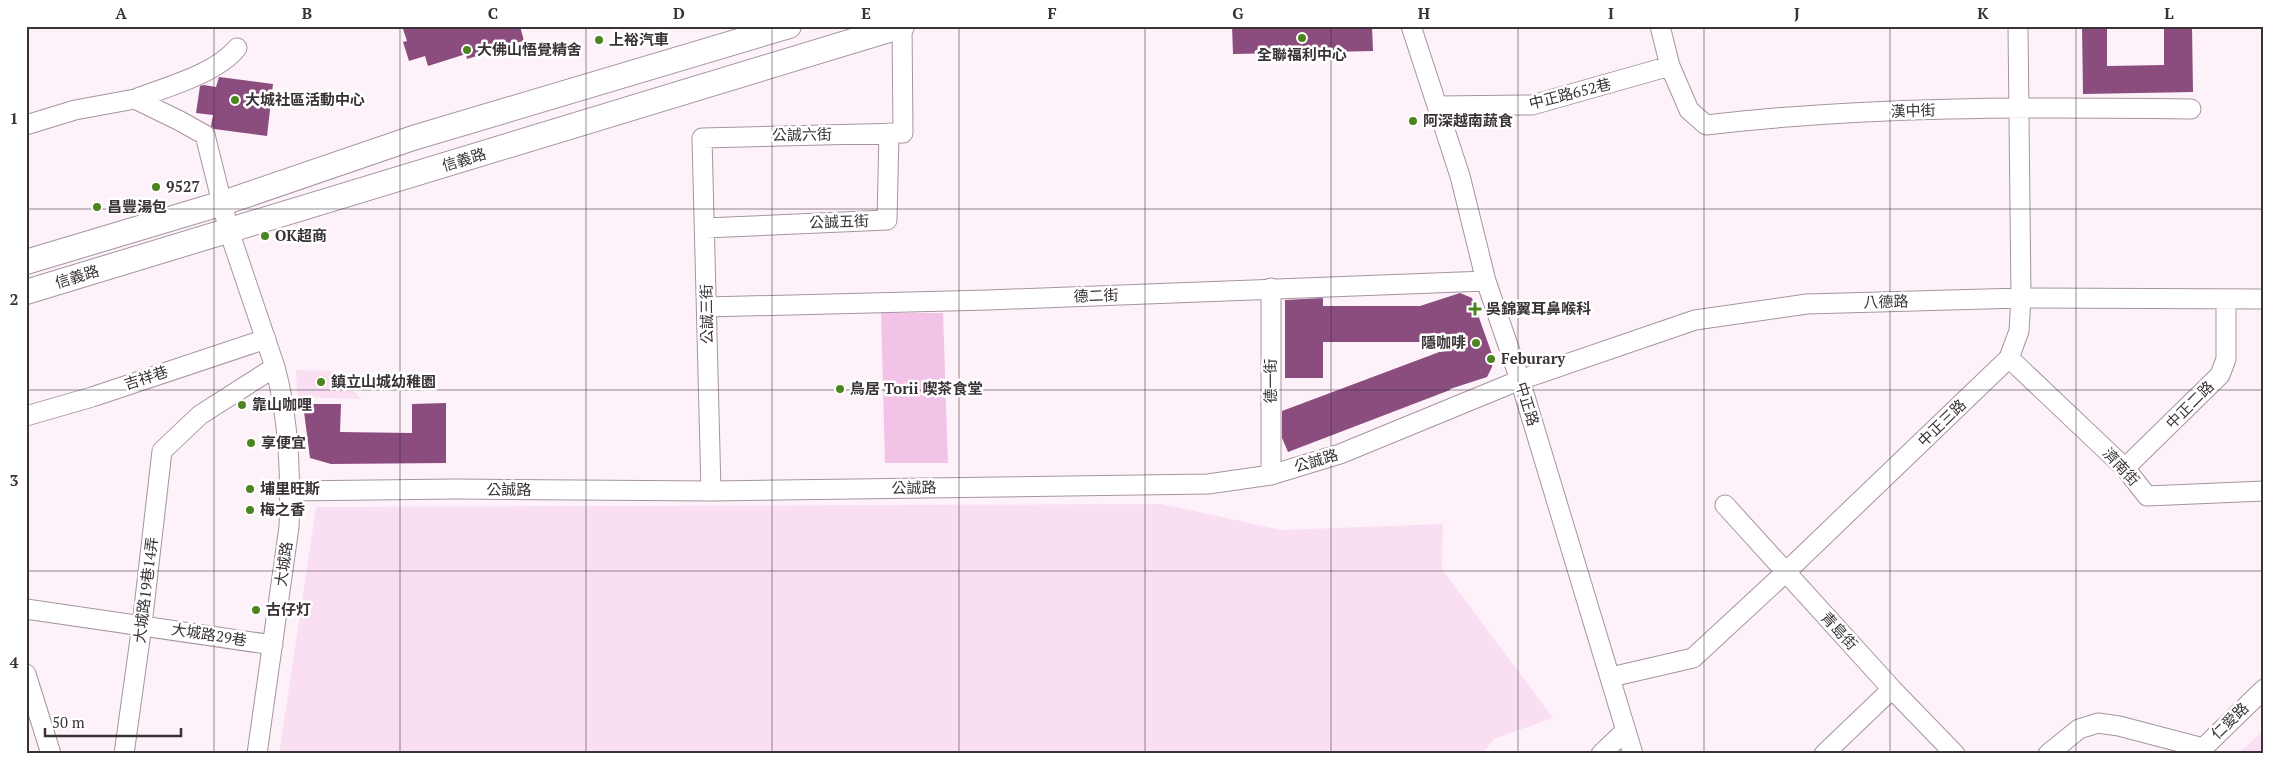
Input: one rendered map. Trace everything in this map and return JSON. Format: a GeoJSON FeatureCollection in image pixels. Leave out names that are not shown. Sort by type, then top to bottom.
{"type":"FeatureCollection","features":[{"type":"Feature","properties":{"kind":"main road","name":"信義路"},"geometry":{"type":"LineString","coordinates":[[26,262],[223,203],[413,138],[788,26]]}},
{"type":"Feature","properties":{"kind":"main road"},"geometry":{"type":"LineString","coordinates":[[795,26],[803,56]]}},
{"type":"Feature","properties":{"kind":"main road","name":"信義路"},"geometry":{"type":"LineString","coordinates":[[26,292],[902,26]]}},
{"type":"Feature","properties":{"kind":"street"},"geometry":{"type":"LineString","coordinates":[[896,133],[902,26]]}},
{"type":"Feature","properties":{"kind":"street","name":"中正路"},"geometry":{"type":"LineString","coordinates":[[1411,26],[1460,176],[1486,282],[1520,380],[1633,754]]}},
{"type":"Feature","properties":{"kind":"street","name":"漢中街"},"geometry":{"type":"LineString","coordinates":[[1660,26],[1670,66],[1689,110],[1706,125],[1779,116],[2018,107],[2192,109]]}},
{"type":"Feature","properties":{"kind":"street","name":"中正三路"},"geometry":{"type":"LineString","coordinates":[[1611,678],[1693,658],[1786,572],[2009,358],[2019,331],[2020,298],[2018,26]]}},
{"type":"Feature","properties":{"kind":"street"},"geometry":{"type":"LineString","coordinates":[[26,125],[75,110],[135,99],[186,80],[229,58],[237,48]]}},
{"type":"Feature","properties":{"kind":"street","name":"中正路652巷"},"geometry":{"type":"LineString","coordinates":[[1437,106],[1532,105],[1670,66]]}},
{"type":"Feature","properties":{"kind":"street","name":"大城路"},"geometry":{"type":"LineString","coordinates":[[135,99],[180,120],[205,135],[229,231],[266,339],[280,388],[288,439],[289,527],[257,754]]}},
{"type":"Feature","properties":{"kind":"street","name":"公誠六街"},"geometry":{"type":"LineString","coordinates":[[702,138],[896,133]]}},
{"type":"Feature","properties":{"kind":"street","name":"公誠五街"},"geometry":{"type":"LineString","coordinates":[[705,228],[887,220],[896,133]]}},
{"type":"Feature","properties":{"kind":"street","name":"公誠三街"},"geometry":{"type":"LineString","coordinates":[[702,138],[711,491]]}},
{"type":"Feature","properties":{"kind":"street","name":"德二街"},"geometry":{"type":"LineString","coordinates":[[707,307],[988,300],[1271,288],[1486,282]]}},
{"type":"Feature","properties":{"kind":"street","name":"德一街"},"geometry":{"type":"LineString","coordinates":[[1271,288],[1271,475]]}},
{"type":"Feature","properties":{"kind":"street","name":"八德路"},"geometry":{"type":"LineString","coordinates":[[1520,380],[1695,320],[1806,304],[2020,298],[2264,299]]}},
{"type":"Feature","properties":{"kind":"street","name":"中正二路"},"geometry":{"type":"LineString","coordinates":[[2126,468],[2220,375],[2226,358],[2226,299]]}},
{"type":"Feature","properties":{"kind":"street","name":"吉祥巷"},"geometry":{"type":"LineString","coordinates":[[26,416],[92,397],[266,339]]}},
{"type":"Feature","properties":{"kind":"street","name":"濟南街"},"geometry":{"type":"LineString","coordinates":[[2009,358],[2126,468],[2147,496],[2264,491]]}},
{"type":"Feature","properties":{"kind":"street","name":"大城路19巷14弄"},"geometry":{"type":"LineString","coordinates":[[124,754],[142,625],[162,451],[200,415],[275,367]]}},
{"type":"Feature","properties":{"kind":"street","name":"公誠路"},"geometry":{"type":"LineString","coordinates":[[290,491],[455,489],[711,491],[1208,484],[1271,475],[1340,454],[1520,380]]}},
{"type":"Feature","properties":{"kind":"street","name":"青島街"},"geometry":{"type":"LineString","coordinates":[[1726,505],[1892,689],[1955,754]]}},
{"type":"Feature","properties":{"kind":"street","name":"大城路29巷"},"geometry":{"type":"LineString","coordinates":[[26,608],[273,644]]}},
{"type":"Feature","properties":{"kind":"street"},"geometry":{"type":"LineString","coordinates":[[26,674],[51,754]]}},
{"type":"Feature","properties":{"kind":"street"},"geometry":{"type":"LineString","coordinates":[[1824,754],[1892,689]]}},
{"type":"Feature","properties":{"kind":"street","name":"仁愛路"},"geometry":{"type":"LineString","coordinates":[[2200,751],[2264,689]]}},
{"type":"Feature","properties":{"kind":"street"},"geometry":{"type":"LineString","coordinates":[[2048,754],[2078,729],[2098,723],[2119,726],[2200,751]]}},
{"type":"Feature","properties":{"kind":"street"},"geometry":{"type":"LineString","coordinates":[[1601,754],[1626,730]]}},
{"type":"Feature","properties":{"kind":"shaded area"},"geometry":{"type":"Polygon","coordinates":[[[881,313],[943,313],[948,463],[885,463],[881,313]]]}},
{"type":"Feature","properties":{"kind":"shaded area","name":"鎮立山城幼稚園"},"geometry":{"type":"Polygon","coordinates":[[[296,370],[336,371],[361,399],[299,397],[296,370]]]}},
{"type":"Feature","properties":{"kind":"shaded area"},"geometry":{"type":"Polygon","coordinates":[[[1162,504],[1281,530],[1443,524],[1442,569],[1553,718],[1494,739],[1482,754],[279,754],[316,507],[1162,504]]]}},
{"type":"Feature","properties":{"kind":"shaded area"},"geometry":{"type":"Polygon","coordinates":[[[2264,730],[2264,754],[2238,754],[2264,730]]]}},
{"type":"Feature","properties":{"kind":"building"},"geometry":{"type":"Polygon","coordinates":[[[402,26],[520,26],[524,41],[493,48],[493,51],[467,59],[466,54],[428,66],[425,56],[409,61],[403,42],[407,41],[402,26]]]}},
{"type":"Feature","properties":{"kind":"building","name":"全聯福利中心"},"geometry":{"type":"Polygon","coordinates":[[[1232,26],[1372,26],[1373,51],[1233,54],[1232,26]]]}},
{"type":"Feature","properties":{"kind":"building"},"geometry":{"type":"Polygon","coordinates":[[[2082,26],[2107,26],[2107,66],[2164,65],[2164,26],[2192,26],[2193,92],[2083,94],[2082,26]]]}},
{"type":"Feature","properties":{"kind":"building","name":"大城社區活動中心"},"geometry":{"type":"Polygon","coordinates":[[[219,77],[273,84],[267,136],[214,129],[211,126],[213,115],[196,113],[200,86],[216,87],[219,77]]]}},
{"type":"Feature","properties":{"kind":"building"},"geometry":{"type":"Polygon","coordinates":[[[1460,293],[1472,298],[1493,357],[1492,367],[1487,377],[1450,389],[1288,452],[1282,438],[1282,411],[1466,342],[1323,342],[1323,378],[1285,378],[1285,300],[1323,298],[1323,306],[1420,306],[1460,293]]]}},
{"type":"Feature","properties":{"kind":"building"},"geometry":{"type":"Polygon","coordinates":[[[446,403],[446,463],[331,464],[310,458],[303,404],[341,404],[340,432],[412,433],[412,404],[446,403]]]}},
{"type":"Feature","properties":{"kind":"place","name":"全聯福利中心"},"geometry":{"type":"Point","coordinates":[1302,38]}},
{"type":"Feature","properties":{"kind":"place","name":"上裕汽車"},"geometry":{"type":"Point","coordinates":[599,40]}},
{"type":"Feature","properties":{"kind":"place","name":"大佛山悟覺精舍"},"geometry":{"type":"Point","coordinates":[467,50]}},
{"type":"Feature","properties":{"kind":"place","name":"大城社區活動中心"},"geometry":{"type":"Point","coordinates":[235,100]}},
{"type":"Feature","properties":{"kind":"place","name":"阿深越南蔬食"},"geometry":{"type":"Point","coordinates":[1413,121]}},
{"type":"Feature","properties":{"kind":"place","name":"9527"},"geometry":{"type":"Point","coordinates":[156,187]}},
{"type":"Feature","properties":{"kind":"place","name":"昌豐湯包"},"geometry":{"type":"Point","coordinates":[97,207]}},
{"type":"Feature","properties":{"kind":"place","name":"OK超商"},"geometry":{"type":"Point","coordinates":[265,236]}},
{"type":"Feature","properties":{"kind":"place","name":"吳錦翼耳鼻喉科"},"geometry":{"type":"Point","coordinates":[1475,309]}},
{"type":"Feature","properties":{"kind":"place","name":"隱咖啡"},"geometry":{"type":"Point","coordinates":[1476,343]}},
{"type":"Feature","properties":{"kind":"place","name":"Feburary"},"geometry":{"type":"Point","coordinates":[1491,359]}},
{"type":"Feature","properties":{"kind":"place","name":"鎮立山城幼稚園"},"geometry":{"type":"Point","coordinates":[321,382]}},
{"type":"Feature","properties":{"kind":"place","name":"鳥居 Torii 喫茶食堂"},"geometry":{"type":"Point","coordinates":[840,389]}},
{"type":"Feature","properties":{"kind":"place","name":"靠山咖哩"},"geometry":{"type":"Point","coordinates":[242,405]}},
{"type":"Feature","properties":{"kind":"place","name":"享便宜"},"geometry":{"type":"Point","coordinates":[251,443]}},
{"type":"Feature","properties":{"kind":"place","name":"埔里旺斯"},"geometry":{"type":"Point","coordinates":[250,489]}},
{"type":"Feature","properties":{"kind":"place","name":"梅之香"},"geometry":{"type":"Point","coordinates":[250,510]}},
{"type":"Feature","properties":{"kind":"place","name":"古仔灯"},"geometry":{"type":"Point","coordinates":[256,610]}}]}
